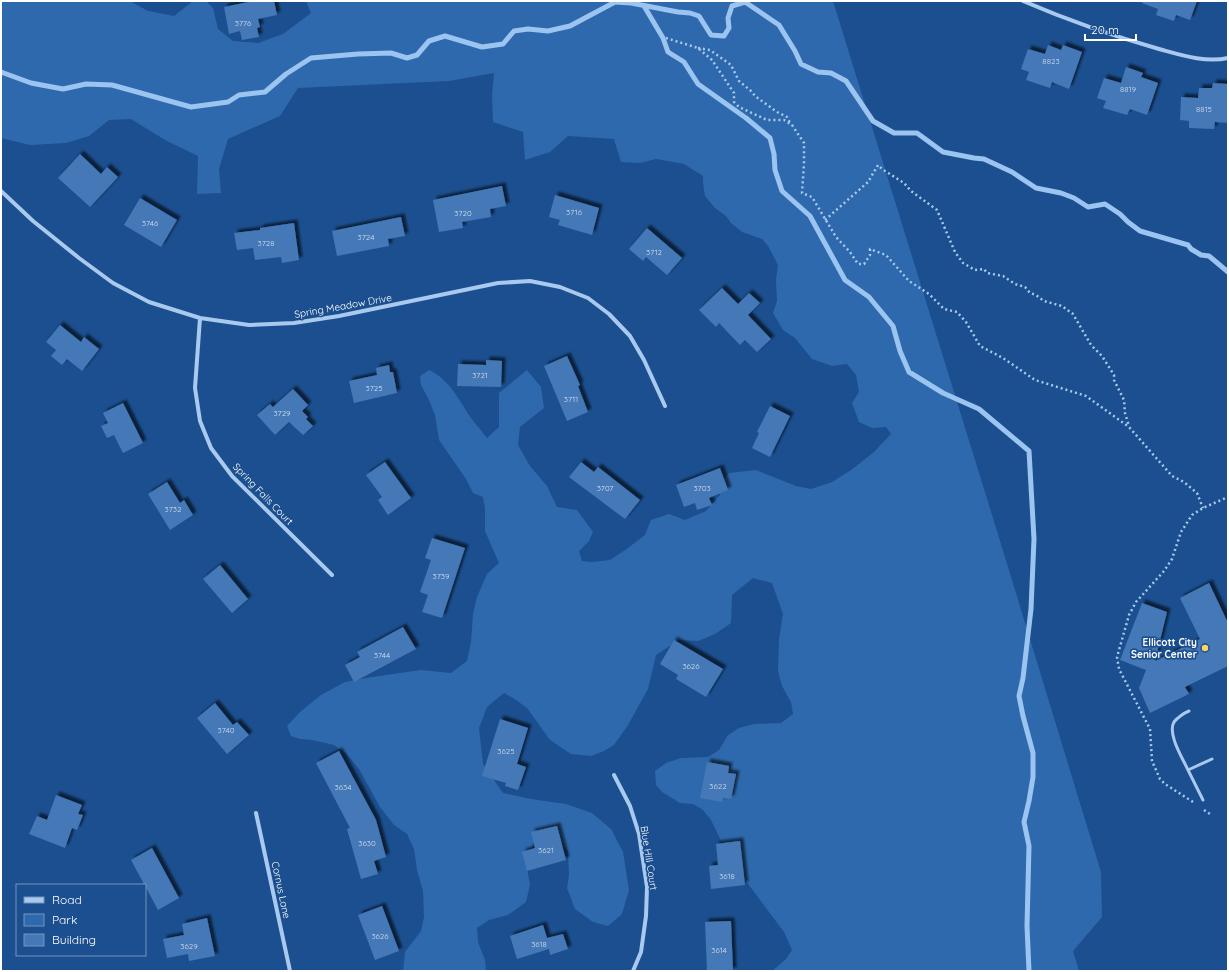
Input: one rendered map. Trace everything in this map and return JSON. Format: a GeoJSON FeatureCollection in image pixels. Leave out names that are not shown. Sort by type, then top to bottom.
{"type":"FeatureCollection","features":[{"type":"Feature","properties":{"kind":"street"},"geometry":{"type":"LineString","coordinates":[[1023,1],[1051,13],[1126,40],[1195,58],[1210,60],[1228,58]]}},
{"type":"Feature","properties":{"kind":"street","name":"Spring Meadow Drive"},"geometry":{"type":"LineString","coordinates":[[1,191],[39,226],[113,284],[149,302],[200,318],[249,325],[294,324],[498,283],[530,281],[560,287],[588,298],[609,314],[630,336],[644,360],[665,406]]}},
{"type":"Feature","properties":{"kind":"street","name":"Spring Falls Court"},"geometry":{"type":"LineString","coordinates":[[200,318],[194,388],[200,421],[212,448],[232,476],[258,504],[332,574]]}},
{"type":"Feature","properties":{"kind":"street","name":"Blue Hill Court"},"geometry":{"type":"LineString","coordinates":[[614,775],[630,806],[639,834],[647,887],[646,916],[641,952],[633,971]]}},
{"type":"Feature","properties":{"kind":"street","name":"Cornus Lane"},"geometry":{"type":"LineString","coordinates":[[256,813],[290,971]]}},
{"type":"Feature","properties":{"kind":"lane"},"geometry":{"type":"LineString","coordinates":[[1189,711],[1174,722],[1172,730],[1174,740],[1203,800]]}},
{"type":"Feature","properties":{"kind":"lane"},"geometry":{"type":"LineString","coordinates":[[1188,770],[1212,759]]}},
{"type":"Feature","properties":{"kind":"path"},"geometry":{"type":"LineString","coordinates":[[666,38],[698,48],[710,50],[731,65],[739,81],[755,96],[777,112],[787,117],[804,143],[802,193],[812,197],[836,237],[850,252],[858,264],[864,264],[870,255],[870,249],[886,255],[909,281],[929,294],[944,309],[957,312],[966,322],[980,346],[1003,358],[1035,380],[1086,396],[1129,427],[1172,476],[1184,482],[1197,493],[1203,508]]}},
{"type":"Feature","properties":{"kind":"path"},"geometry":{"type":"LineString","coordinates":[[698,48],[712,60],[721,72],[734,93],[734,102],[739,107],[767,120],[784,120],[792,125]]}},
{"type":"Feature","properties":{"kind":"path"},"geometry":{"type":"LineString","coordinates":[[825,220],[868,182],[878,164],[882,169],[904,183],[937,210],[955,252],[963,263],[975,270],[984,269],[987,273],[1003,276],[1015,284],[1025,287],[1030,293],[1036,295],[1044,301],[1062,306],[1074,314],[1091,345],[1102,356],[1114,375],[1114,380],[1124,400],[1125,413],[1129,427]]}},
{"type":"Feature","properties":{"kind":"path"},"geometry":{"type":"LineString","coordinates":[[1197,805],[1160,779],[1152,761],[1150,729],[1119,669],[1117,657],[1129,615],[1136,602],[1164,571],[1172,559],[1181,532],[1192,515],[1203,508],[1228,497]]}},
{"type":"Feature","properties":{"kind":"path"},"geometry":{"type":"LineString","coordinates":[[1203,809],[1210,814]]}},
{"type":"Feature","properties":{"kind":"green space"},"geometry":{"type":"Polygon","coordinates":[[[1,1],[130,1],[148,11],[174,16],[193,1],[206,1],[213,8],[218,29],[233,41],[258,43],[283,34],[311,13],[306,1],[833,1],[1101,872],[1102,917],[1073,951],[1079,971],[772,971],[786,959],[792,950],[784,932],[742,876],[721,841],[711,820],[703,810],[693,804],[680,803],[662,792],[656,785],[655,771],[666,763],[681,758],[708,757],[719,750],[728,735],[739,728],[754,724],[781,723],[793,714],[791,702],[782,686],[778,671],[779,639],[783,614],[772,583],[753,578],[732,595],[731,623],[715,634],[698,641],[679,640],[656,655],[648,689],[628,725],[614,745],[604,751],[591,756],[571,754],[550,740],[527,708],[504,693],[487,707],[479,728],[483,764],[503,793],[566,804],[592,813],[611,829],[623,852],[629,890],[622,914],[608,926],[593,922],[575,909],[567,888],[569,875],[568,851],[556,836],[538,831],[526,862],[530,885],[526,902],[508,915],[489,920],[477,928],[478,942],[485,960],[486,971],[403,971],[405,952],[421,931],[424,917],[423,891],[417,870],[414,849],[407,834],[394,825],[380,807],[359,769],[346,753],[334,745],[291,736],[287,726],[300,712],[321,695],[345,682],[421,670],[451,673],[467,661],[471,642],[473,614],[477,597],[487,574],[499,563],[485,531],[485,508],[483,497],[473,493],[466,479],[439,440],[435,415],[421,385],[420,376],[429,370],[443,379],[487,438],[499,427],[499,393],[527,370],[541,387],[544,408],[520,427],[518,445],[530,466],[547,486],[557,507],[577,510],[593,532],[589,541],[579,551],[582,561],[592,562],[610,560],[645,535],[651,520],[669,514],[685,520],[706,511],[720,495],[720,483],[729,473],[756,470],[796,486],[811,489],[832,482],[851,470],[874,452],[891,434],[886,427],[872,428],[859,422],[852,403],[859,392],[856,375],[847,364],[832,366],[812,359],[795,338],[783,330],[773,313],[777,301],[776,280],[778,265],[768,246],[762,239],[742,232],[731,223],[726,216],[715,208],[705,196],[703,176],[684,164],[656,159],[640,163],[621,162],[614,139],[568,136],[550,152],[525,160],[523,132],[493,122],[492,95],[494,73],[449,81],[298,88],[280,116],[228,139],[219,169],[221,193],[197,194],[198,156],[165,140],[131,119],[109,120],[89,136],[66,143],[30,145],[1,138],[1,1]]]}},
{"type":"Feature","properties":{"kind":"building"},"geometry":{"type":"Polygon","coordinates":[[[253,1],[274,1],[277,15],[258,19],[260,27],[257,28],[259,37],[242,40],[240,31],[229,34],[224,7],[253,1]]]}},
{"type":"Feature","properties":{"kind":"building"},"geometry":{"type":"Polygon","coordinates":[[[1142,1],[1197,1],[1190,20],[1176,15],[1174,21],[1156,15],[1158,9],[1142,3],[1142,1]]]}},
{"type":"Feature","properties":{"kind":"building"},"geometry":{"type":"Polygon","coordinates":[[[1048,45],[1061,50],[1063,45],[1082,52],[1069,89],[1052,82],[1050,88],[1026,80],[1029,72],[1021,69],[1028,49],[1045,54],[1048,45]]]}},
{"type":"Feature","properties":{"kind":"building"},"geometry":{"type":"Polygon","coordinates":[[[1126,67],[1143,73],[1141,77],[1158,83],[1147,115],[1130,109],[1127,115],[1103,108],[1106,101],[1097,98],[1104,78],[1121,83],[1126,67]]]}},
{"type":"Feature","properties":{"kind":"building"},"geometry":{"type":"Polygon","coordinates":[[[1213,83],[1228,84],[1228,123],[1215,122],[1214,129],[1189,128],[1189,121],[1180,120],[1181,97],[1198,98],[1199,88],[1212,88],[1213,83]]]}},
{"type":"Feature","properties":{"kind":"building"},"geometry":{"type":"Polygon","coordinates":[[[80,154],[101,174],[107,167],[118,177],[90,207],[58,178],[80,154]]]}},
{"type":"Feature","properties":{"kind":"building"},"geometry":{"type":"Polygon","coordinates":[[[502,186],[506,206],[490,209],[491,217],[462,222],[463,228],[439,232],[433,200],[502,186]]]}},
{"type":"Feature","properties":{"kind":"building"},"geometry":{"type":"Polygon","coordinates":[[[555,195],[599,208],[592,235],[558,225],[560,220],[549,217],[555,195]]]}},
{"type":"Feature","properties":{"kind":"building"},"geometry":{"type":"Polygon","coordinates":[[[140,198],[177,220],[161,247],[124,225],[140,198]]]}},
{"type":"Feature","properties":{"kind":"building"},"geometry":{"type":"Polygon","coordinates":[[[401,217],[405,236],[388,239],[389,246],[337,256],[332,231],[401,217]]]}},
{"type":"Feature","properties":{"kind":"building"},"geometry":{"type":"Polygon","coordinates":[[[294,223],[299,260],[282,263],[281,257],[255,260],[253,248],[237,250],[234,233],[260,230],[260,228],[294,223]]]}},
{"type":"Feature","properties":{"kind":"building"},"geometry":{"type":"Polygon","coordinates":[[[647,228],[682,258],[667,275],[646,257],[643,261],[629,249],[647,228]]]}},
{"type":"Feature","properties":{"kind":"building"},"geometry":{"type":"Polygon","coordinates":[[[722,288],[738,304],[749,293],[760,303],[748,315],[771,339],[757,352],[745,340],[740,345],[719,323],[716,327],[699,310],[722,288]]]}},
{"type":"Feature","properties":{"kind":"building"},"geometry":{"type":"Polygon","coordinates":[[[60,325],[81,342],[84,337],[99,349],[82,371],[67,359],[62,365],[51,356],[56,350],[46,342],[60,325]]]}},
{"type":"Feature","properties":{"kind":"building"},"geometry":{"type":"Polygon","coordinates":[[[567,356],[580,385],[578,386],[588,412],[567,421],[544,366],[567,356]]]}},
{"type":"Feature","properties":{"kind":"building"},"geometry":{"type":"Polygon","coordinates":[[[486,360],[502,361],[501,387],[457,386],[458,364],[486,365],[486,360]]]}},
{"type":"Feature","properties":{"kind":"building"},"geometry":{"type":"Polygon","coordinates":[[[389,365],[390,372],[393,372],[397,393],[354,403],[349,381],[377,375],[376,368],[389,365]]]}},
{"type":"Feature","properties":{"kind":"building"},"geometry":{"type":"Polygon","coordinates":[[[293,389],[308,405],[302,411],[308,417],[306,419],[313,426],[303,435],[289,422],[275,435],[257,415],[270,404],[273,407],[293,389]]]}},
{"type":"Feature","properties":{"kind":"building"},"geometry":{"type":"Polygon","coordinates":[[[123,403],[143,443],[123,453],[114,435],[107,438],[101,426],[108,423],[103,413],[123,403]]]}},
{"type":"Feature","properties":{"kind":"building"},"geometry":{"type":"Polygon","coordinates":[[[770,406],[790,416],[770,457],[752,448],[759,433],[757,432],[770,406]]]}},
{"type":"Feature","properties":{"kind":"building"},"geometry":{"type":"Polygon","coordinates":[[[385,462],[411,498],[388,515],[378,500],[382,497],[366,475],[385,462]]]}},
{"type":"Feature","properties":{"kind":"building"},"geometry":{"type":"Polygon","coordinates":[[[581,462],[594,472],[598,467],[640,500],[625,519],[569,477],[581,462]]]}},
{"type":"Feature","properties":{"kind":"building"},"geometry":{"type":"Polygon","coordinates":[[[720,468],[728,490],[709,498],[712,505],[697,510],[695,503],[684,507],[676,485],[720,468]]]}},
{"type":"Feature","properties":{"kind":"building"},"geometry":{"type":"Polygon","coordinates":[[[167,482],[180,503],[184,500],[193,515],[170,530],[148,494],[167,482]]]}},
{"type":"Feature","properties":{"kind":"building"},"geometry":{"type":"Polygon","coordinates":[[[432,538],[465,548],[442,618],[422,612],[428,595],[420,592],[431,560],[425,558],[432,538]]]}},
{"type":"Feature","properties":{"kind":"building"},"geometry":{"type":"Polygon","coordinates":[[[220,565],[248,599],[232,613],[203,579],[220,565]]]}},
{"type":"Feature","properties":{"kind":"building","name":"Ellicott City Senior Center"},"geometry":{"type":"Polygon","coordinates":[[[1209,583],[1228,623],[1228,666],[1185,687],[1189,694],[1150,713],[1139,688],[1146,670],[1120,660],[1142,603],[1167,612],[1155,661],[1200,639],[1180,598],[1209,583]]]}},
{"type":"Feature","properties":{"kind":"building"},"geometry":{"type":"Polygon","coordinates":[[[403,627],[416,649],[354,682],[345,665],[360,657],[357,652],[403,627]]]}},
{"type":"Feature","properties":{"kind":"building"},"geometry":{"type":"Polygon","coordinates":[[[674,640],[723,669],[706,697],[676,679],[678,675],[660,664],[674,640]]]}},
{"type":"Feature","properties":{"kind":"building"},"geometry":{"type":"Polygon","coordinates":[[[215,703],[233,725],[237,722],[249,735],[227,754],[197,718],[215,703]]]}},
{"type":"Feature","properties":{"kind":"building"},"geometry":{"type":"Polygon","coordinates":[[[500,719],[528,728],[517,764],[526,767],[518,790],[505,786],[506,783],[482,776],[500,719]]]}},
{"type":"Feature","properties":{"kind":"building"},"geometry":{"type":"Polygon","coordinates":[[[339,751],[376,820],[386,857],[374,861],[378,874],[361,879],[347,829],[350,828],[316,763],[339,751]]]}},
{"type":"Feature","properties":{"kind":"building"},"geometry":{"type":"Polygon","coordinates":[[[707,762],[729,766],[728,773],[736,774],[731,799],[723,798],[722,802],[700,798],[707,762]]]}},
{"type":"Feature","properties":{"kind":"building"},"geometry":{"type":"Polygon","coordinates":[[[56,795],[82,805],[78,814],[83,815],[77,830],[72,828],[65,848],[29,834],[37,816],[47,820],[56,795]]]}},
{"type":"Feature","properties":{"kind":"building"},"geometry":{"type":"Polygon","coordinates":[[[557,826],[566,860],[527,871],[522,852],[535,848],[531,832],[557,826]]]}},
{"type":"Feature","properties":{"kind":"building"},"geometry":{"type":"Polygon","coordinates":[[[740,841],[745,885],[711,889],[709,866],[718,865],[716,844],[740,841]]]}},
{"type":"Feature","properties":{"kind":"building"},"geometry":{"type":"Polygon","coordinates":[[[152,848],[179,898],[158,910],[146,888],[146,884],[144,884],[131,860],[152,848]]]}},
{"type":"Feature","properties":{"kind":"building"},"geometry":{"type":"Polygon","coordinates":[[[382,906],[399,951],[375,960],[358,915],[382,906]]]}},
{"type":"Feature","properties":{"kind":"building"},"geometry":{"type":"Polygon","coordinates":[[[207,918],[215,956],[189,961],[188,954],[167,958],[163,939],[184,935],[182,924],[207,918]]]}},
{"type":"Feature","properties":{"kind":"building"},"geometry":{"type":"Polygon","coordinates":[[[731,921],[733,971],[707,971],[705,922],[731,921]]]}},
{"type":"Feature","properties":{"kind":"building"},"geometry":{"type":"Polygon","coordinates":[[[543,925],[547,938],[563,934],[568,949],[550,955],[549,949],[517,959],[510,936],[543,925]]]}},
{"type":"Feature","properties":{"kind":"waterway"},"geometry":{"type":"LineString","coordinates":[[1,72],[31,83],[63,89],[86,84],[112,85],[191,107],[228,102],[239,95],[265,92],[286,74],[311,58],[391,53],[407,58],[417,55],[429,41],[445,36],[482,47],[503,44],[514,31],[528,29],[548,31],[570,26],[615,2],[631,3],[690,13],[699,16],[711,35],[724,36],[729,28],[728,18],[732,6],[745,2],[779,25],[801,64],[818,72],[831,73],[846,81],[873,121],[894,133],[917,133],[943,152],[984,159],[1012,172],[1036,188],[1061,193],[1074,198],[1088,207],[1105,204],[1120,214],[1140,231],[1188,245],[1191,249],[1201,255],[1209,256],[1228,272]]}},
{"type":"Feature","properties":{"kind":"waterway"},"geometry":{"type":"LineString","coordinates":[[644,6],[663,38],[668,52],[684,62],[698,84],[746,118],[770,138],[774,154],[775,170],[782,191],[810,216],[845,280],[869,297],[893,326],[900,351],[909,372],[943,393],[979,409],[1029,451],[1034,539],[1031,609],[1023,678],[1019,696],[1033,753],[1033,777],[1024,822],[1029,846],[1027,926],[1029,971]]}},
{"type":"Feature","properties":{"kind":"place","name":"Ellicott City Senior Center"},"geometry":{"type":"Point","coordinates":[1205,648]}}]}
